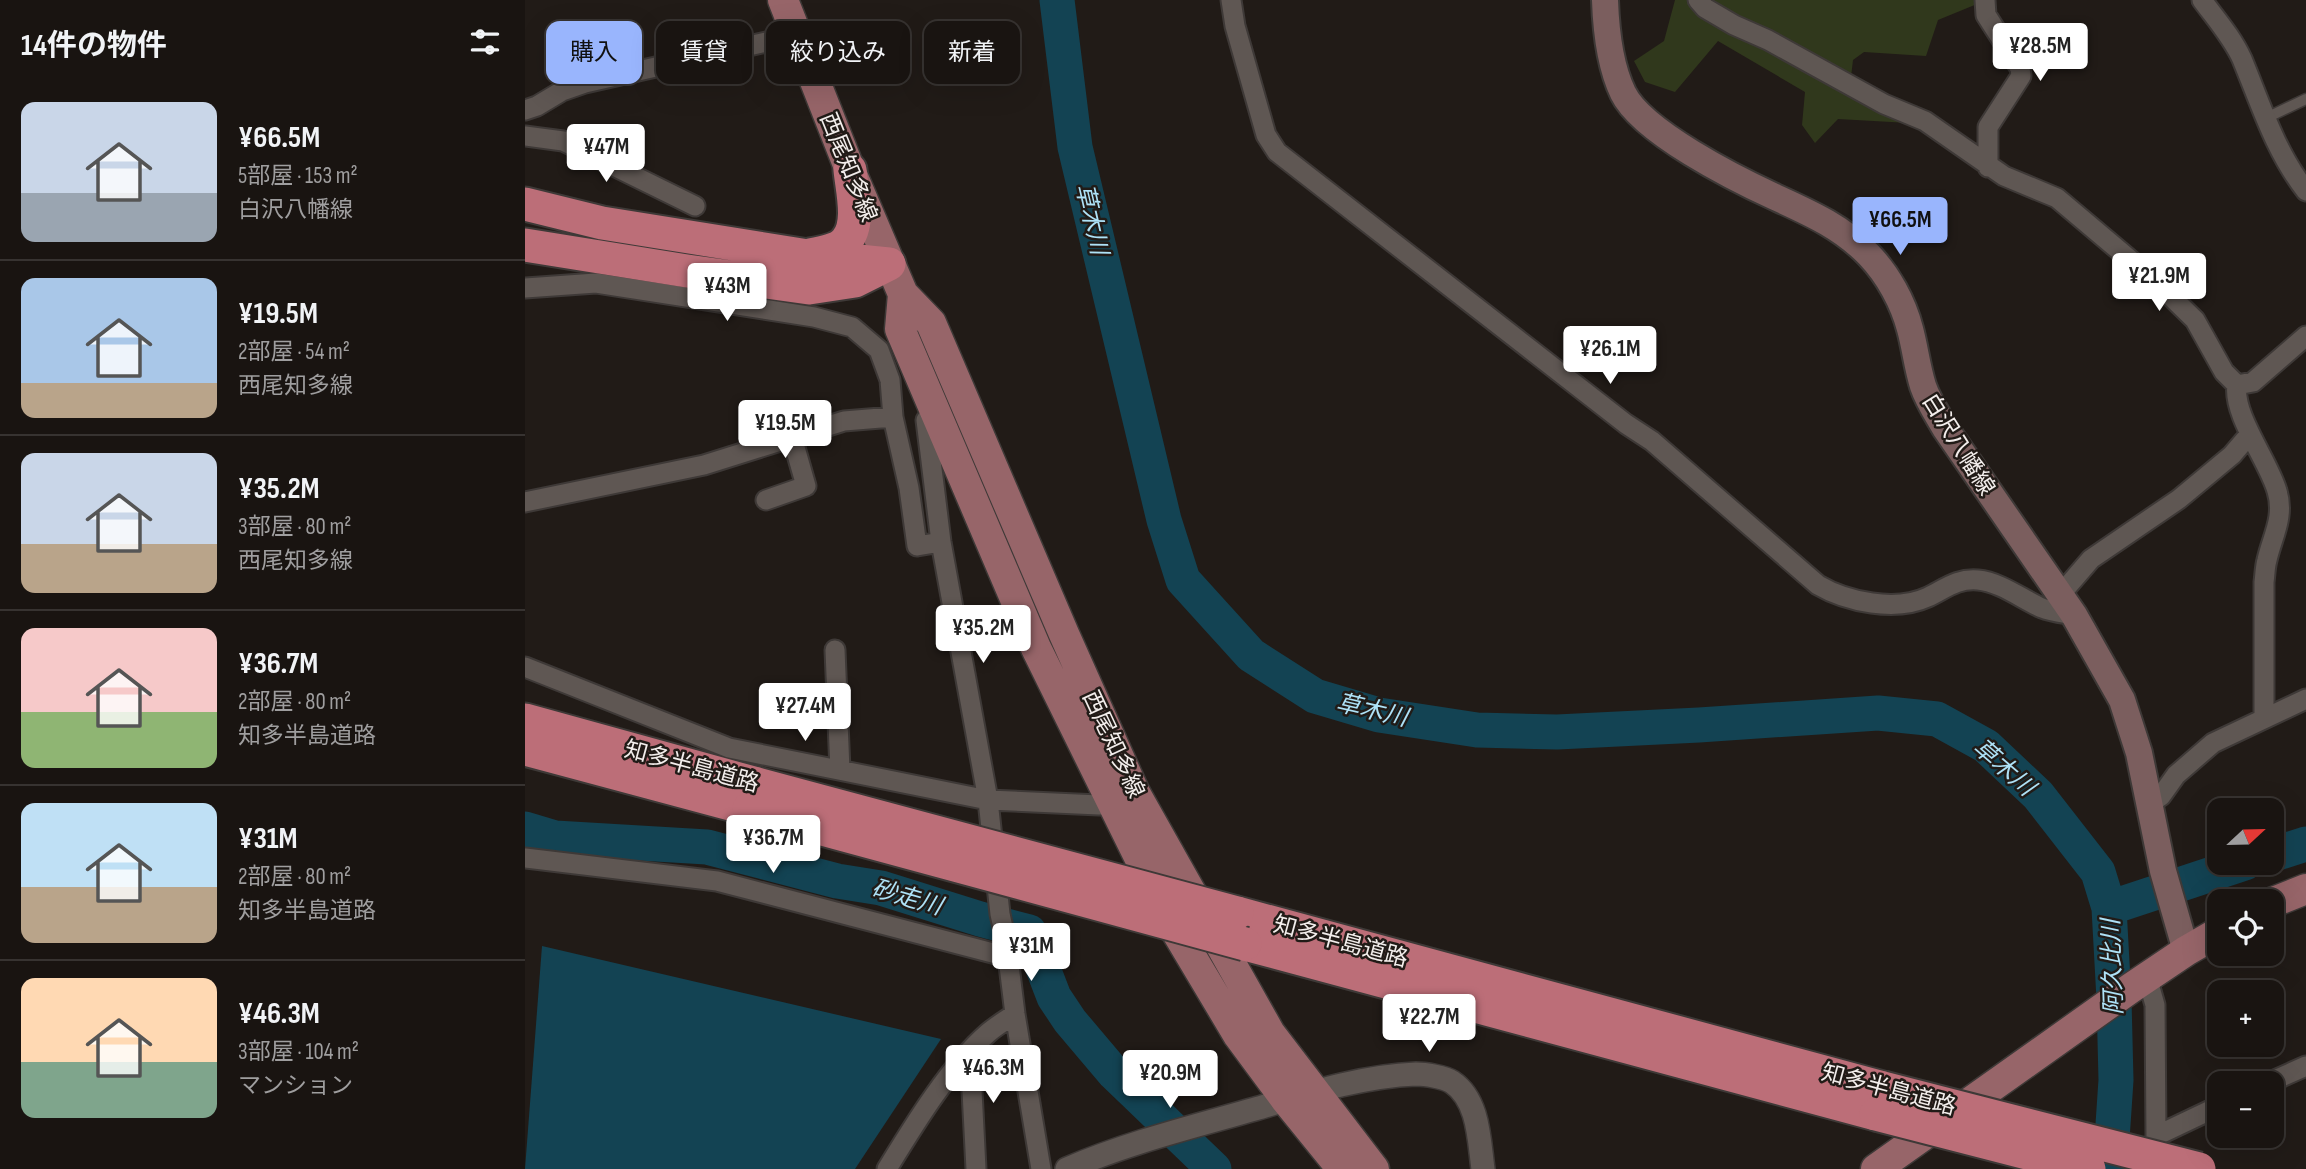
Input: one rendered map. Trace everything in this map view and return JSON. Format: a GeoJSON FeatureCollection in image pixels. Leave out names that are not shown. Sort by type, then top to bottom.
{"type":"FeatureCollection","features":[{"type":"Feature","properties":{"kind":"highway"},"geometry":{"type":"LineString","coordinates":[[808,256],[830,251],[846,243],[852,230],[855,209],[850,170]]}},
{"type":"Feature","properties":{"kind":"highway"},"geometry":{"type":"LineString","coordinates":[[525,204],[602,223],[808,256],[889,264]]}},
{"type":"Feature","properties":{"kind":"highway"},"geometry":{"type":"LineString","coordinates":[[525,245],[809,288],[855,281],[889,264]]}},
{"type":"Feature","properties":{"kind":"highway","name":"知多半島道路"},"geometry":{"type":"LineString","coordinates":[[525,720],[753,797],[1879,1101],[2089,1169]]}},
{"type":"Feature","properties":{"kind":"highway","name":"知多半島道路"},"geometry":{"type":"LineString","coordinates":[[525,749],[663,786],[753,797]]}},
{"type":"Feature","properties":{"kind":"highway"},"geometry":{"type":"LineString","coordinates":[[525,769],[600,786],[663,786]]}},
{"type":"Feature","properties":{"kind":"highway","name":"知多半島道路"},"geometry":{"type":"LineString","coordinates":[[1879,1101],[2199,1169]]}},
{"type":"Feature","properties":{"kind":"main road","name":"西尾知多線"},"geometry":{"type":"LineString","coordinates":[[783,0],[791,21]]}},
{"type":"Feature","properties":{"kind":"main road","name":"白沢八幡線"},"geometry":{"type":"LineString","coordinates":[[1605,0],[1607,34],[1617,76],[1624,96],[1644,121],[1754,187],[1836,226],[1872,258],[1891,285],[1905,311],[1922,384],[1928,398],[1945,428],[2067,605],[2122,700],[2139,753],[2163,871],[2186,951]]}},
{"type":"Feature","properties":{"kind":"main road","name":"西尾知多線"},"geometry":{"type":"LineString","coordinates":[[816,84],[889,264],[903,294],[931,323],[1134,791],[1271,1033],[1300,1096],[1342,1169]]}},
{"type":"Feature","properties":{"kind":"main road","name":"西尾知多線"},"geometry":{"type":"LineString","coordinates":[[903,294],[900,329],[1037,648],[1173,926],[1238,1035],[1374,1169]]}},
{"type":"Feature","properties":{"kind":"main road"},"geometry":{"type":"LineString","coordinates":[[2284,898],[2306,889]]}},
{"type":"Feature","properties":{"kind":"main road"},"geometry":{"type":"LineString","coordinates":[[1876,1169],[2139,982],[2207,939]]}},
{"type":"Feature","properties":{"kind":"street"},"geometry":{"type":"LineString","coordinates":[[1231,0],[1235,26],[1266,135],[1277,152],[1651,441],[1818,585],[1847,599],[1891,605],[1924,599],[1957,581],[1979,580],[2045,609],[2067,605],[2091,559],[2179,499],[2232,455],[2250,434]]}},
{"type":"Feature","properties":{"kind":"street"},"geometry":{"type":"LineString","coordinates":[[1698,0],[1705,8],[1734,25],[1768,40],[1884,104],[1925,121],[2004,176],[2057,198],[2150,276],[2195,320],[2224,372],[2237,385]]}},
{"type":"Feature","properties":{"kind":"street"},"geometry":{"type":"LineString","coordinates":[[1985,0],[1986,15],[2020,68],[2021,76],[1988,127],[1989,167]]}},
{"type":"Feature","properties":{"kind":"street"},"geometry":{"type":"LineString","coordinates":[[2202,0],[2228,34],[2241,57],[2264,119],[2284,160],[2306,191]]}},
{"type":"Feature","properties":{"kind":"street"},"geometry":{"type":"LineString","coordinates":[[525,110],[562,91],[585,83],[766,42]]}},
{"type":"Feature","properties":{"kind":"street"},"geometry":{"type":"LineString","coordinates":[[525,136],[563,141],[695,206]]}},
{"type":"Feature","properties":{"kind":"street"},"geometry":{"type":"LineString","coordinates":[[525,288],[596,283],[814,317],[852,327],[879,350],[890,380],[893,417],[909,488],[916,546],[941,542]]}},
{"type":"Feature","properties":{"kind":"street"},"geometry":{"type":"LineString","coordinates":[[2237,385],[2253,382],[2306,336]]}},
{"type":"Feature","properties":{"kind":"street"},"geometry":{"type":"LineString","coordinates":[[2237,385],[2235,395],[2250,434],[2278,491],[2280,519],[2267,560],[2264,582],[2264,718]]}},
{"type":"Feature","properties":{"kind":"street"},"geometry":{"type":"LineString","coordinates":[[525,502],[704,465],[844,421],[893,417]]}},
{"type":"Feature","properties":{"kind":"street"},"geometry":{"type":"LineString","coordinates":[[926,420],[941,542],[988,800],[1000,914],[1041,1169]]}},
{"type":"Feature","properties":{"kind":"street"},"geometry":{"type":"LineString","coordinates":[[765,500],[806,486],[792,437]]}},
{"type":"Feature","properties":{"kind":"street"},"geometry":{"type":"LineString","coordinates":[[835,650],[840,770]]}},
{"type":"Feature","properties":{"kind":"street"},"geometry":{"type":"LineString","coordinates":[[525,667],[729,748],[988,800],[1113,804]]}},
{"type":"Feature","properties":{"kind":"street"},"geometry":{"type":"LineString","coordinates":[[2149,804],[2161,796],[2176,775],[2213,743],[2306,699]]}},
{"type":"Feature","properties":{"kind":"street"},"geometry":{"type":"LineString","coordinates":[[525,858],[717,881],[1007,949]]}},
{"type":"Feature","properties":{"kind":"street"},"geometry":{"type":"LineString","coordinates":[[2139,982],[2155,1005],[2156,1136],[2150,1169]]}},
{"type":"Feature","properties":{"kind":"street"},"geometry":{"type":"LineString","coordinates":[[887,1169],[916,1122],[964,1060],[988,1034],[1015,1014]]}},
{"type":"Feature","properties":{"kind":"street"},"geometry":{"type":"LineString","coordinates":[[964,1060],[971,1071],[976,1169]]}},
{"type":"Feature","properties":{"kind":"street"},"geometry":{"type":"LineString","coordinates":[[2284,1076],[2306,1066]]}},
{"type":"Feature","properties":{"kind":"street"},"geometry":{"type":"LineString","coordinates":[[1067,1169],[1154,1138],[1300,1096],[1378,1078],[1419,1074],[1450,1081],[1469,1097],[1483,1169]]}},
{"type":"Feature","properties":{"kind":"street"},"geometry":{"type":"LineString","coordinates":[[2156,1136],[2207,1112]]}},
{"type":"Feature","properties":{"kind":"lane"},"geometry":{"type":"LineString","coordinates":[[2264,119],[2306,99]]}},
{"type":"Feature","properties":{"kind":"green space"},"geometry":{"type":"Polygon","coordinates":[[[1675,0],[1977,0],[1977,4],[1938,20],[1926,56],[1864,52],[1853,60],[1849,94],[1909,123],[1838,119],[1815,143],[1802,125],[1805,92],[1718,41],[1675,92],[1645,82],[1634,61],[1664,41],[1675,0]]]}},
{"type":"Feature","properties":{"kind":"water"},"geometry":{"type":"Polygon","coordinates":[[[542,946],[941,1039],[855,1169],[525,1169],[542,946]]]}},
{"type":"Feature","properties":{"kind":"waterway","name":"草木川"},"geometry":{"type":"LineString","coordinates":[[1057,0],[1075,147],[1164,520],[1183,580],[1251,655],[1315,696],[1379,715],[1477,730],[1557,732],[1878,713],[1937,719],[1986,746],[2038,795],[2098,872],[2109,908],[2116,1080],[2110,1169]]}},
{"type":"Feature","properties":{"kind":"waterway","name":"砂走川"},"geometry":{"type":"LineString","coordinates":[[525,829],[555,838],[707,847],[837,881],[881,888],[1029,932],[1054,997],[1070,1021],[1114,1073],[1214,1169]]}},
{"type":"Feature","properties":{"kind":"waterway","name":"阿久比川"},"geometry":{"type":"LineString","coordinates":[[2284,851],[2306,844]]}},
{"type":"Feature","properties":{"kind":"waterway","name":"阿久比川"},"geometry":{"type":"LineString","coordinates":[[2109,908],[2209,875]]}}]}
